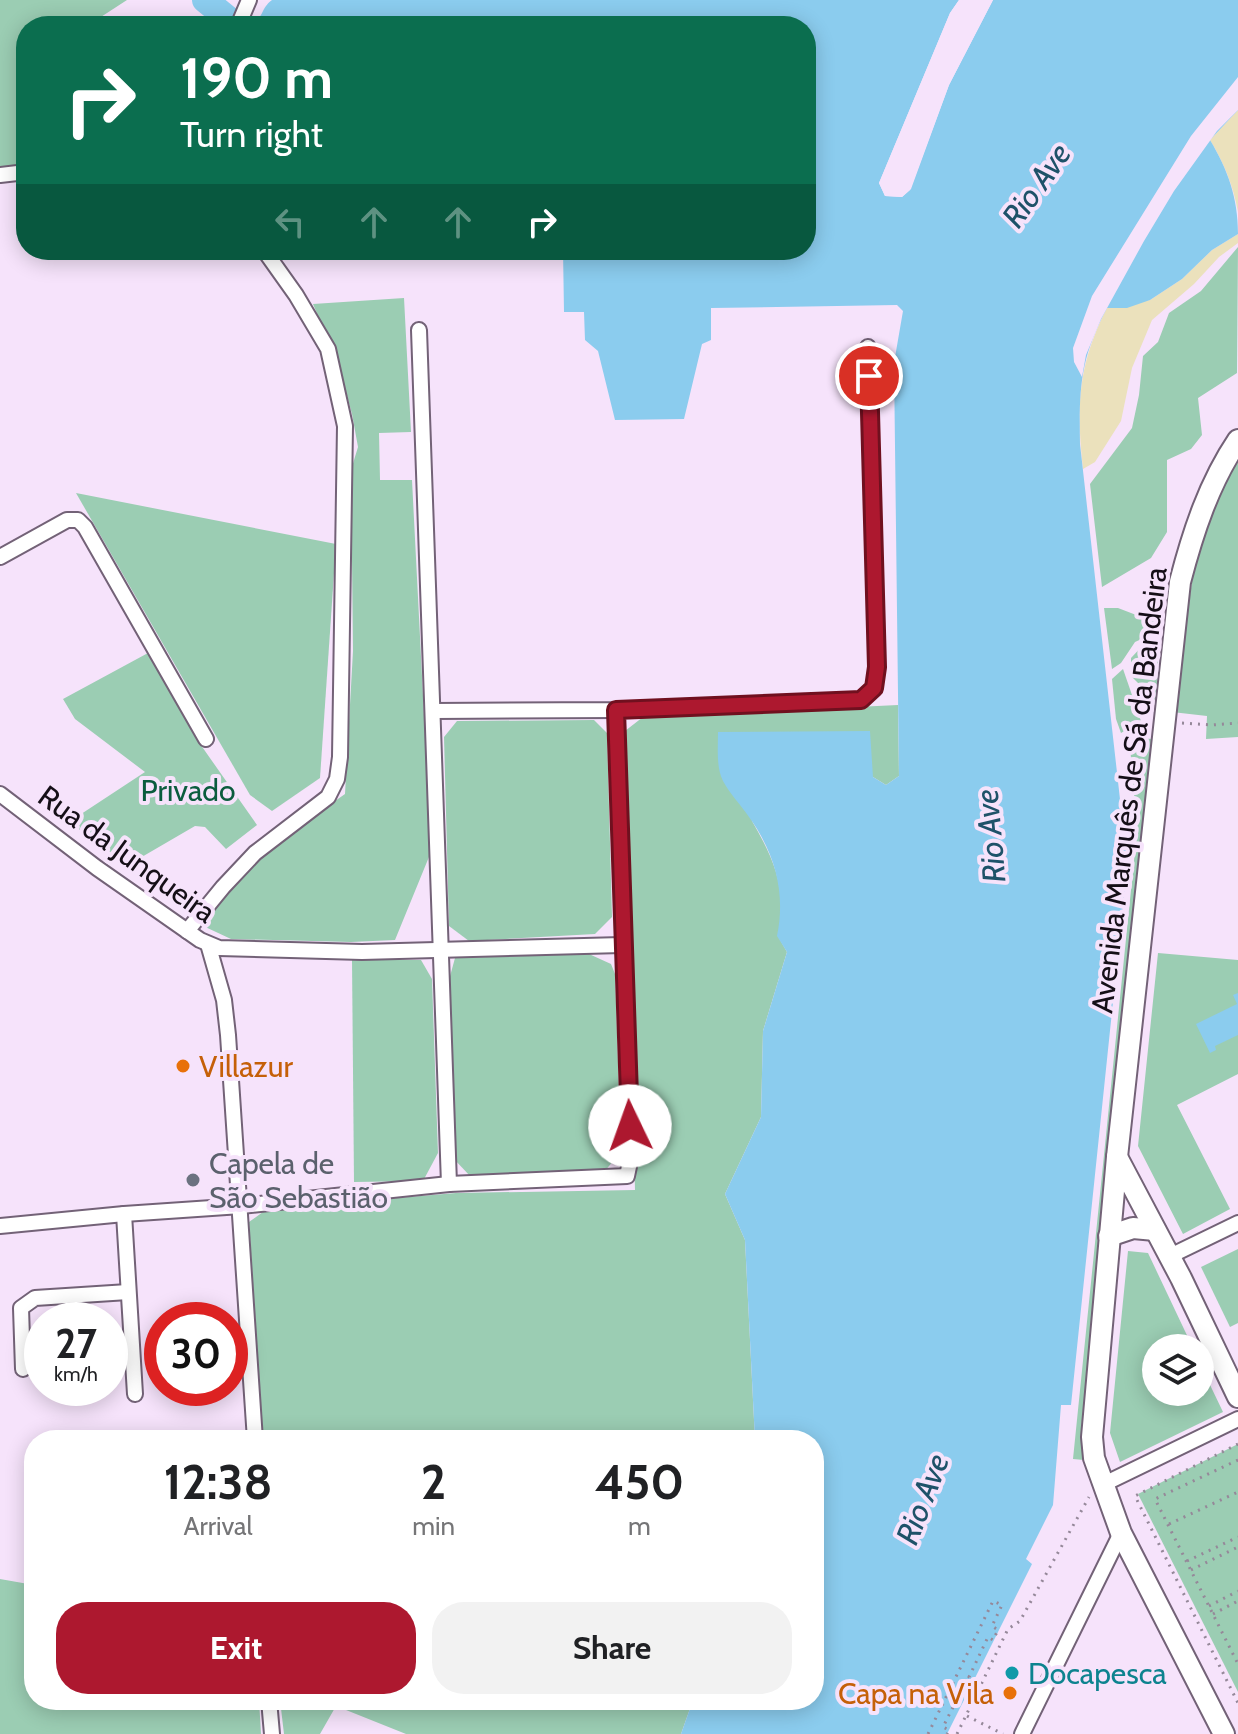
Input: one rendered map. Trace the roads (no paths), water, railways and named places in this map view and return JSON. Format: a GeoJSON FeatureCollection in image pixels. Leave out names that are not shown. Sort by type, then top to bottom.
{"type":"FeatureCollection","features":[{"type":"Feature","properties":{"kind":"main road","name":"Avenida Marquês de Sá da Bandeira"},"geometry":{"type":"LineString","coordinates":[[1224,1734],[1121,1533],[1094,1458],[1092,1437],[1117,1157],[1180,582],[1212,484],[1238,440]]}},
{"type":"Feature","properties":{"kind":"main road"},"geometry":{"type":"LineString","coordinates":[[1117,1157],[1170,1256],[1238,1397]]}},
{"type":"Feature","properties":{"kind":"main road"},"geometry":{"type":"LineString","coordinates":[[1109,1236],[1133,1228],[1155,1230]]}},
{"type":"Feature","properties":{"kind":"street"},"geometry":{"type":"LineString","coordinates":[[187,931],[255,853],[328,797],[337,779],[340,757],[345,426],[328,349],[271,260]]}},
{"type":"Feature","properties":{"kind":"street"},"geometry":{"type":"LineString","coordinates":[[419,330],[449,1184]]}},
{"type":"Feature","properties":{"kind":"street"},"geometry":{"type":"LineString","coordinates":[[434,711],[616,710],[861,700],[874,688],[877,667],[868,347]]}},
{"type":"Feature","properties":{"kind":"street"},"geometry":{"type":"LineString","coordinates":[[0,557],[67,520],[78,520],[85,527],[206,739]]}},
{"type":"Feature","properties":{"kind":"street"},"geometry":{"type":"LineString","coordinates":[[0,1226],[241,1206],[449,1184],[627,1176],[631,1157],[616,710]]}},
{"type":"Feature","properties":{"kind":"street","name":"Rua da Junqueira"},"geometry":{"type":"LineString","coordinates":[[0,794],[97,868],[208,944],[224,1000],[241,1206],[254,1430]]}},
{"type":"Feature","properties":{"kind":"street"},"geometry":{"type":"LineString","coordinates":[[208,944],[230,950],[443,951],[622,945]]}},
{"type":"Feature","properties":{"kind":"street"},"geometry":{"type":"LineString","coordinates":[[124,1214],[135,1394]]}},
{"type":"Feature","properties":{"kind":"street"},"geometry":{"type":"LineString","coordinates":[[1170,1256],[1238,1223]]}},
{"type":"Feature","properties":{"kind":"street"},"geometry":{"type":"LineString","coordinates":[[23,1369],[21,1308],[35,1298],[128,1292]]}},
{"type":"Feature","properties":{"kind":"street"},"geometry":{"type":"LineString","coordinates":[[1102,1480],[1238,1419]]}},
{"type":"Feature","properties":{"kind":"street"},"geometry":{"type":"LineString","coordinates":[[1022,1734],[1121,1533]]}},
{"type":"Feature","properties":{"kind":"street"},"geometry":{"type":"LineString","coordinates":[[270,1710],[272,1734]]}},
{"type":"Feature","properties":{"kind":"water","name":"Rio Ave"},"geometry":{"type":"Polygon","coordinates":[[[272,0],[959,0],[950,13],[879,183],[885,196],[902,197],[911,189],[949,85],[993,0],[1238,0],[1238,110],[1210,140],[1231,185],[1238,234],[1212,250],[1182,279],[1150,300],[1127,308],[1107,308],[1091,343],[1083,374],[1080,444],[1122,817],[1131,829],[1071,1405],[1061,1405],[1053,1505],[1026,1559],[1032,1564],[947,1734],[681,1734],[689,1710],[824,1710],[824,1430],[754,1430],[745,1240],[725,1194],[761,1117],[763,1031],[787,952],[777,936],[780,904],[772,859],[758,831],[723,781],[718,764],[718,732],[870,731],[873,777],[886,785],[899,776],[894,363],[903,311],[897,305],[711,308],[711,340],[702,344],[684,419],[615,420],[598,351],[585,340],[584,312],[564,312],[563,260],[816,260],[816,16],[260,16],[272,0]]]}},
{"type":"Feature","properties":{"kind":"water"},"geometry":{"type":"Polygon","coordinates":[[[1238,993],[1238,1035],[1215,1046],[1216,1050],[1210,1053],[1196,1024],[1237,1004],[1233,995],[1238,993]]]}},
{"type":"Feature","properties":{"kind":"waterway"},"geometry":{"type":"LineString","coordinates":[[205,0],[225,16]]}},
{"type":"Feature","properties":{"kind":"place","name":"Villazur"},"geometry":{"type":"Point","coordinates":[183,1066]}},
{"type":"Feature","properties":{"kind":"place","name":"Capela de São Sebastião"},"geometry":{"type":"Point","coordinates":[193,1180]}},
{"type":"Feature","properties":{"kind":"place","name":"Docapesca"},"geometry":{"type":"Point","coordinates":[1012,1673]}},
{"type":"Feature","properties":{"kind":"place","name":"Capa na Vila"},"geometry":{"type":"Point","coordinates":[1010,1693]}},
{"type":"Feature","properties":{"kind":"park label","name":"Privado"},"geometry":{"type":"Point","coordinates":[188,790]}}]}
